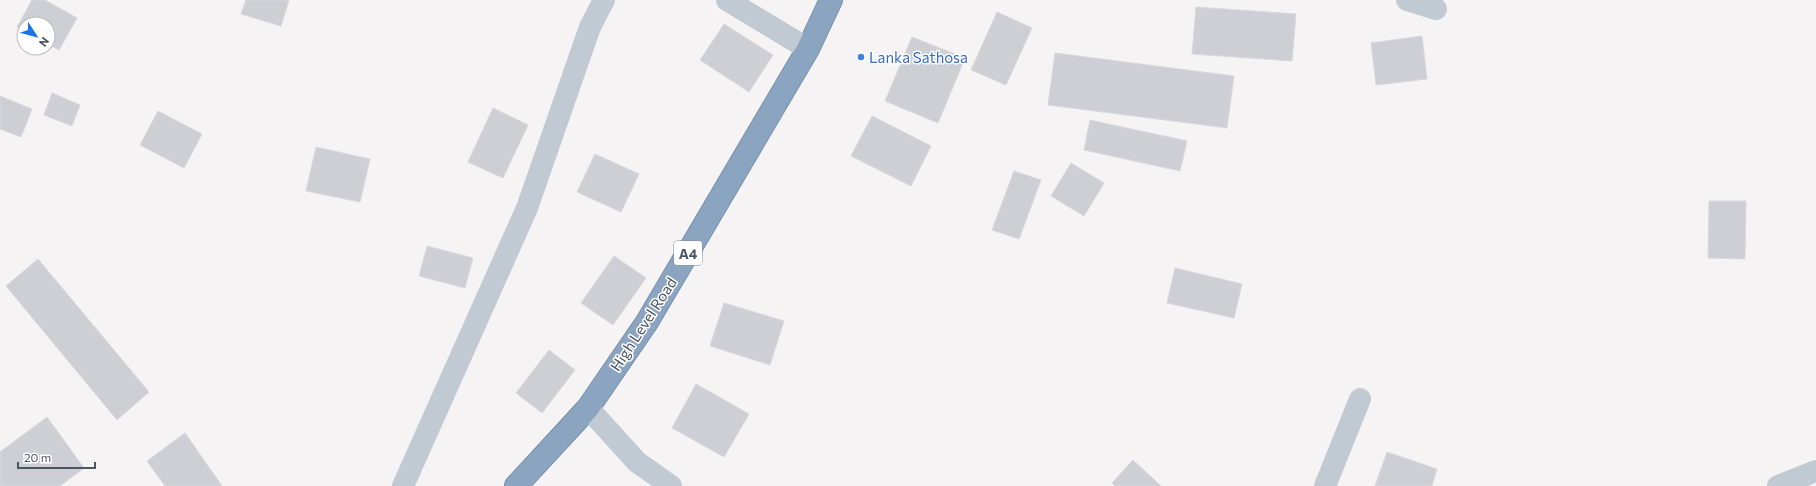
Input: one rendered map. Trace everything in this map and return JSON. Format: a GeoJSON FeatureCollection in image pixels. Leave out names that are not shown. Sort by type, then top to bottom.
{"type":"FeatureCollection","features":[{"type":"Feature","properties":{"kind":"highway","name":"High Level Road"},"geometry":{"type":"LineString","coordinates":[[516,486],[588,408],[647,322],[808,49],[831,0]]}},
{"type":"Feature","properties":{"kind":"street"},"geometry":{"type":"LineString","coordinates":[[403,486],[527,208],[590,27],[604,0]]}},
{"type":"Feature","properties":{"kind":"street"},"geometry":{"type":"LineString","coordinates":[[727,0],[808,49]]}},
{"type":"Feature","properties":{"kind":"street"},"geometry":{"type":"LineString","coordinates":[[1407,0],[1436,9]]}},
{"type":"Feature","properties":{"kind":"street"},"geometry":{"type":"LineString","coordinates":[[1326,486],[1360,399]]}},
{"type":"Feature","properties":{"kind":"street"},"geometry":{"type":"LineString","coordinates":[[588,408],[637,462],[671,486]]}},
{"type":"Feature","properties":{"kind":"street"},"geometry":{"type":"LineString","coordinates":[[1778,486],[1816,471]]}},
{"type":"Feature","properties":{"kind":"building"},"geometry":{"type":"Polygon","coordinates":[[[32,0],[45,0],[77,18],[59,50],[56,48],[56,16],[23,16],[32,0]]]}},
{"type":"Feature","properties":{"kind":"building"},"geometry":{"type":"Polygon","coordinates":[[[246,0],[289,0],[281,26],[241,14],[246,0]]]}},
{"type":"Feature","properties":{"kind":"building"},"geometry":{"type":"Polygon","coordinates":[[[1196,7],[1296,14],[1292,61],[1192,54],[1196,7]]]}},
{"type":"Feature","properties":{"kind":"building"},"geometry":{"type":"Polygon","coordinates":[[[997,12],[1032,28],[1006,85],[971,70],[997,12]]]}},
{"type":"Feature","properties":{"kind":"building"},"geometry":{"type":"Polygon","coordinates":[[[724,24],[773,55],[749,92],[700,60],[724,24]]]}},
{"type":"Feature","properties":{"kind":"building"},"geometry":{"type":"Polygon","coordinates":[[[1422,36],[1427,79],[1376,85],[1371,43],[1422,36]]]}},
{"type":"Feature","properties":{"kind":"building"},"geometry":{"type":"Polygon","coordinates":[[[912,37],[965,58],[938,123],[885,101],[912,37]]]}},
{"type":"Feature","properties":{"kind":"building"},"geometry":{"type":"Polygon","coordinates":[[[1055,53],[1234,76],[1227,128],[1048,105],[1055,53]]]}},
{"type":"Feature","properties":{"kind":"building"},"geometry":{"type":"Polygon","coordinates":[[[52,93],[80,105],[72,126],[44,115],[52,93]]]}},
{"type":"Feature","properties":{"kind":"building"},"geometry":{"type":"Polygon","coordinates":[[[0,96],[32,109],[21,137],[0,129],[0,96]]]}},
{"type":"Feature","properties":{"kind":"building"},"geometry":{"type":"Polygon","coordinates":[[[493,108],[528,125],[503,178],[468,162],[493,108]]]}},
{"type":"Feature","properties":{"kind":"building"},"geometry":{"type":"Polygon","coordinates":[[[158,111],[202,134],[184,168],[140,145],[158,111]]]}},
{"type":"Feature","properties":{"kind":"building"},"geometry":{"type":"Polygon","coordinates":[[[872,116],[931,146],[911,186],[851,156],[872,116]]]}},
{"type":"Feature","properties":{"kind":"building"},"geometry":{"type":"Polygon","coordinates":[[[1090,120],[1187,141],[1180,171],[1084,150],[1090,120]]]}},
{"type":"Feature","properties":{"kind":"building"},"geometry":{"type":"Polygon","coordinates":[[[316,147],[370,159],[360,202],[306,191],[316,147]]]}},
{"type":"Feature","properties":{"kind":"building"},"geometry":{"type":"Polygon","coordinates":[[[595,154],[639,174],[621,212],[577,192],[595,154]]]}},
{"type":"Feature","properties":{"kind":"building"},"geometry":{"type":"Polygon","coordinates":[[[1071,163],[1104,183],[1084,216],[1051,196],[1071,163]]]}},
{"type":"Feature","properties":{"kind":"building"},"geometry":{"type":"Polygon","coordinates":[[[1014,171],[1041,180],[1019,239],[992,230],[1014,171]]]}},
{"type":"Feature","properties":{"kind":"building"},"geometry":{"type":"Polygon","coordinates":[[[1709,201],[1746,201],[1745,259],[1708,258],[1709,201]]]}},
{"type":"Feature","properties":{"kind":"building"},"geometry":{"type":"Polygon","coordinates":[[[427,246],[473,258],[465,288],[419,276],[427,246]]]}},
{"type":"Feature","properties":{"kind":"building"},"geometry":{"type":"Polygon","coordinates":[[[614,256],[646,278],[613,325],[581,303],[614,256]]]}},
{"type":"Feature","properties":{"kind":"building"},"geometry":{"type":"Polygon","coordinates":[[[38,259],[149,392],[117,420],[6,286],[38,259]]]}},
{"type":"Feature","properties":{"kind":"building"},"geometry":{"type":"Polygon","coordinates":[[[1175,268],[1242,284],[1234,318],[1167,303],[1175,268]]]}},
{"type":"Feature","properties":{"kind":"building"},"geometry":{"type":"Polygon","coordinates":[[[724,303],[784,321],[770,365],[710,346],[724,303]]]}},
{"type":"Feature","properties":{"kind":"building"},"geometry":{"type":"Polygon","coordinates":[[[549,350],[575,370],[542,413],[516,393],[549,350]]]}},
{"type":"Feature","properties":{"kind":"building"},"geometry":{"type":"Polygon","coordinates":[[[696,384],[749,414],[724,457],[672,428],[696,384]]]}},
{"type":"Feature","properties":{"kind":"building"},"geometry":{"type":"Polygon","coordinates":[[[47,417],[84,468],[60,486],[0,486],[0,452],[47,417]]]}},
{"type":"Feature","properties":{"kind":"building"},"geometry":{"type":"Polygon","coordinates":[[[185,433],[222,486],[165,486],[147,461],[185,433]]]}},
{"type":"Feature","properties":{"kind":"building"},"geometry":{"type":"Polygon","coordinates":[[[1387,452],[1437,469],[1432,486],[1375,486],[1387,452]]]}},
{"type":"Feature","properties":{"kind":"building"},"geometry":{"type":"Polygon","coordinates":[[[1133,460],[1161,486],[1115,486],[1112,483],[1133,460]]]}},
{"type":"Feature","properties":{"kind":"place","name":"Lanka Sathosa"},"geometry":{"type":"Point","coordinates":[861,57]}}]}
